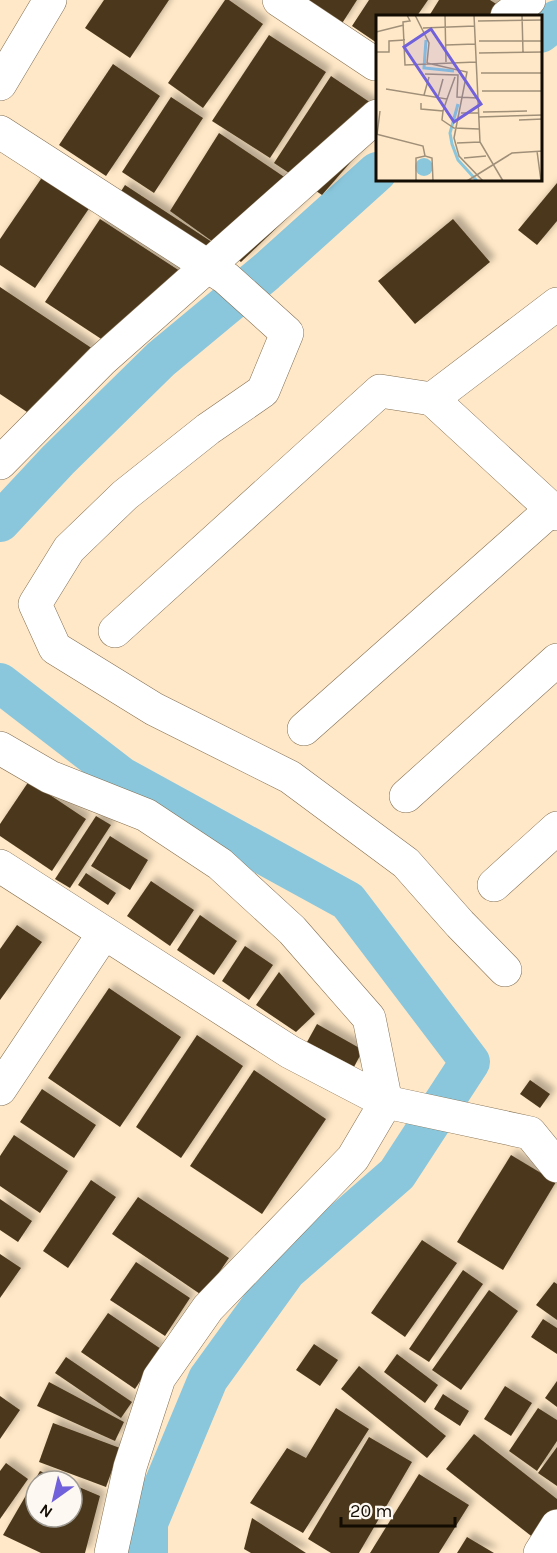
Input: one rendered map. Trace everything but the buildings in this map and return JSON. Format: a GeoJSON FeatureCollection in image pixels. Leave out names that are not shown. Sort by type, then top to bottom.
{"type":"FeatureCollection","features":[{"type":"Feature","properties":{"kind":"main road"},"geometry":{"type":"LineString","coordinates":[[0,84],[50,0]]}},
{"type":"Feature","properties":{"kind":"main road"},"geometry":{"type":"LineString","coordinates":[[279,0],[375,64]]}},
{"type":"Feature","properties":{"kind":"main road"},"geometry":{"type":"LineString","coordinates":[[508,15],[529,0]]}},
{"type":"Feature","properties":{"kind":"main road"},"geometry":{"type":"LineString","coordinates":[[0,463],[102,360],[376,117]]}},
{"type":"Feature","properties":{"kind":"main road"},"geometry":{"type":"LineString","coordinates":[[0,132],[226,278],[286,333],[263,391],[208,429],[125,495],[69,549],[35,604],[55,648],[154,709],[290,777],[406,863],[505,970]]}},
{"type":"Feature","properties":{"kind":"main road"},"geometry":{"type":"LineString","coordinates":[[432,399],[557,304]]}},
{"type":"Feature","properties":{"kind":"main road"},"geometry":{"type":"LineString","coordinates":[[115,631],[380,391],[432,399],[554,512],[304,729]]}},
{"type":"Feature","properties":{"kind":"main road"},"geometry":{"type":"LineString","coordinates":[[406,796],[557,660]]}},
{"type":"Feature","properties":{"kind":"main road"},"geometry":{"type":"LineString","coordinates":[[0,748],[50,777],[146,815],[219,864],[292,930],[369,1018],[386,1102],[353,1158],[208,1308],[159,1378],[130,1467],[111,1553]]}},
{"type":"Feature","properties":{"kind":"main road"},"geometry":{"type":"LineString","coordinates":[[494,885],[557,828]]}},
{"type":"Feature","properties":{"kind":"main road"},"geometry":{"type":"LineString","coordinates":[[0,866],[290,1052],[386,1102],[530,1132],[557,1166]]}},
{"type":"Feature","properties":{"kind":"main road"},"geometry":{"type":"LineString","coordinates":[[0,1089],[104,933]]}},
{"type":"Feature","properties":{"kind":"main road"},"geometry":{"type":"LineString","coordinates":[[540,1553],[557,1526]]}},
{"type":"Feature","properties":{"kind":"waterway"},"geometry":{"type":"LineString","coordinates":[[542,31],[557,20]]}},
{"type":"Feature","properties":{"kind":"waterway"},"geometry":{"type":"LineString","coordinates":[[0,522],[58,460],[161,359],[266,272],[376,173]]}},
{"type":"Feature","properties":{"kind":"waterway"},"geometry":{"type":"LineString","coordinates":[[0,683],[122,777],[348,901],[470,1062],[397,1174],[286,1271],[208,1379],[148,1523],[148,1553]]}}]}
